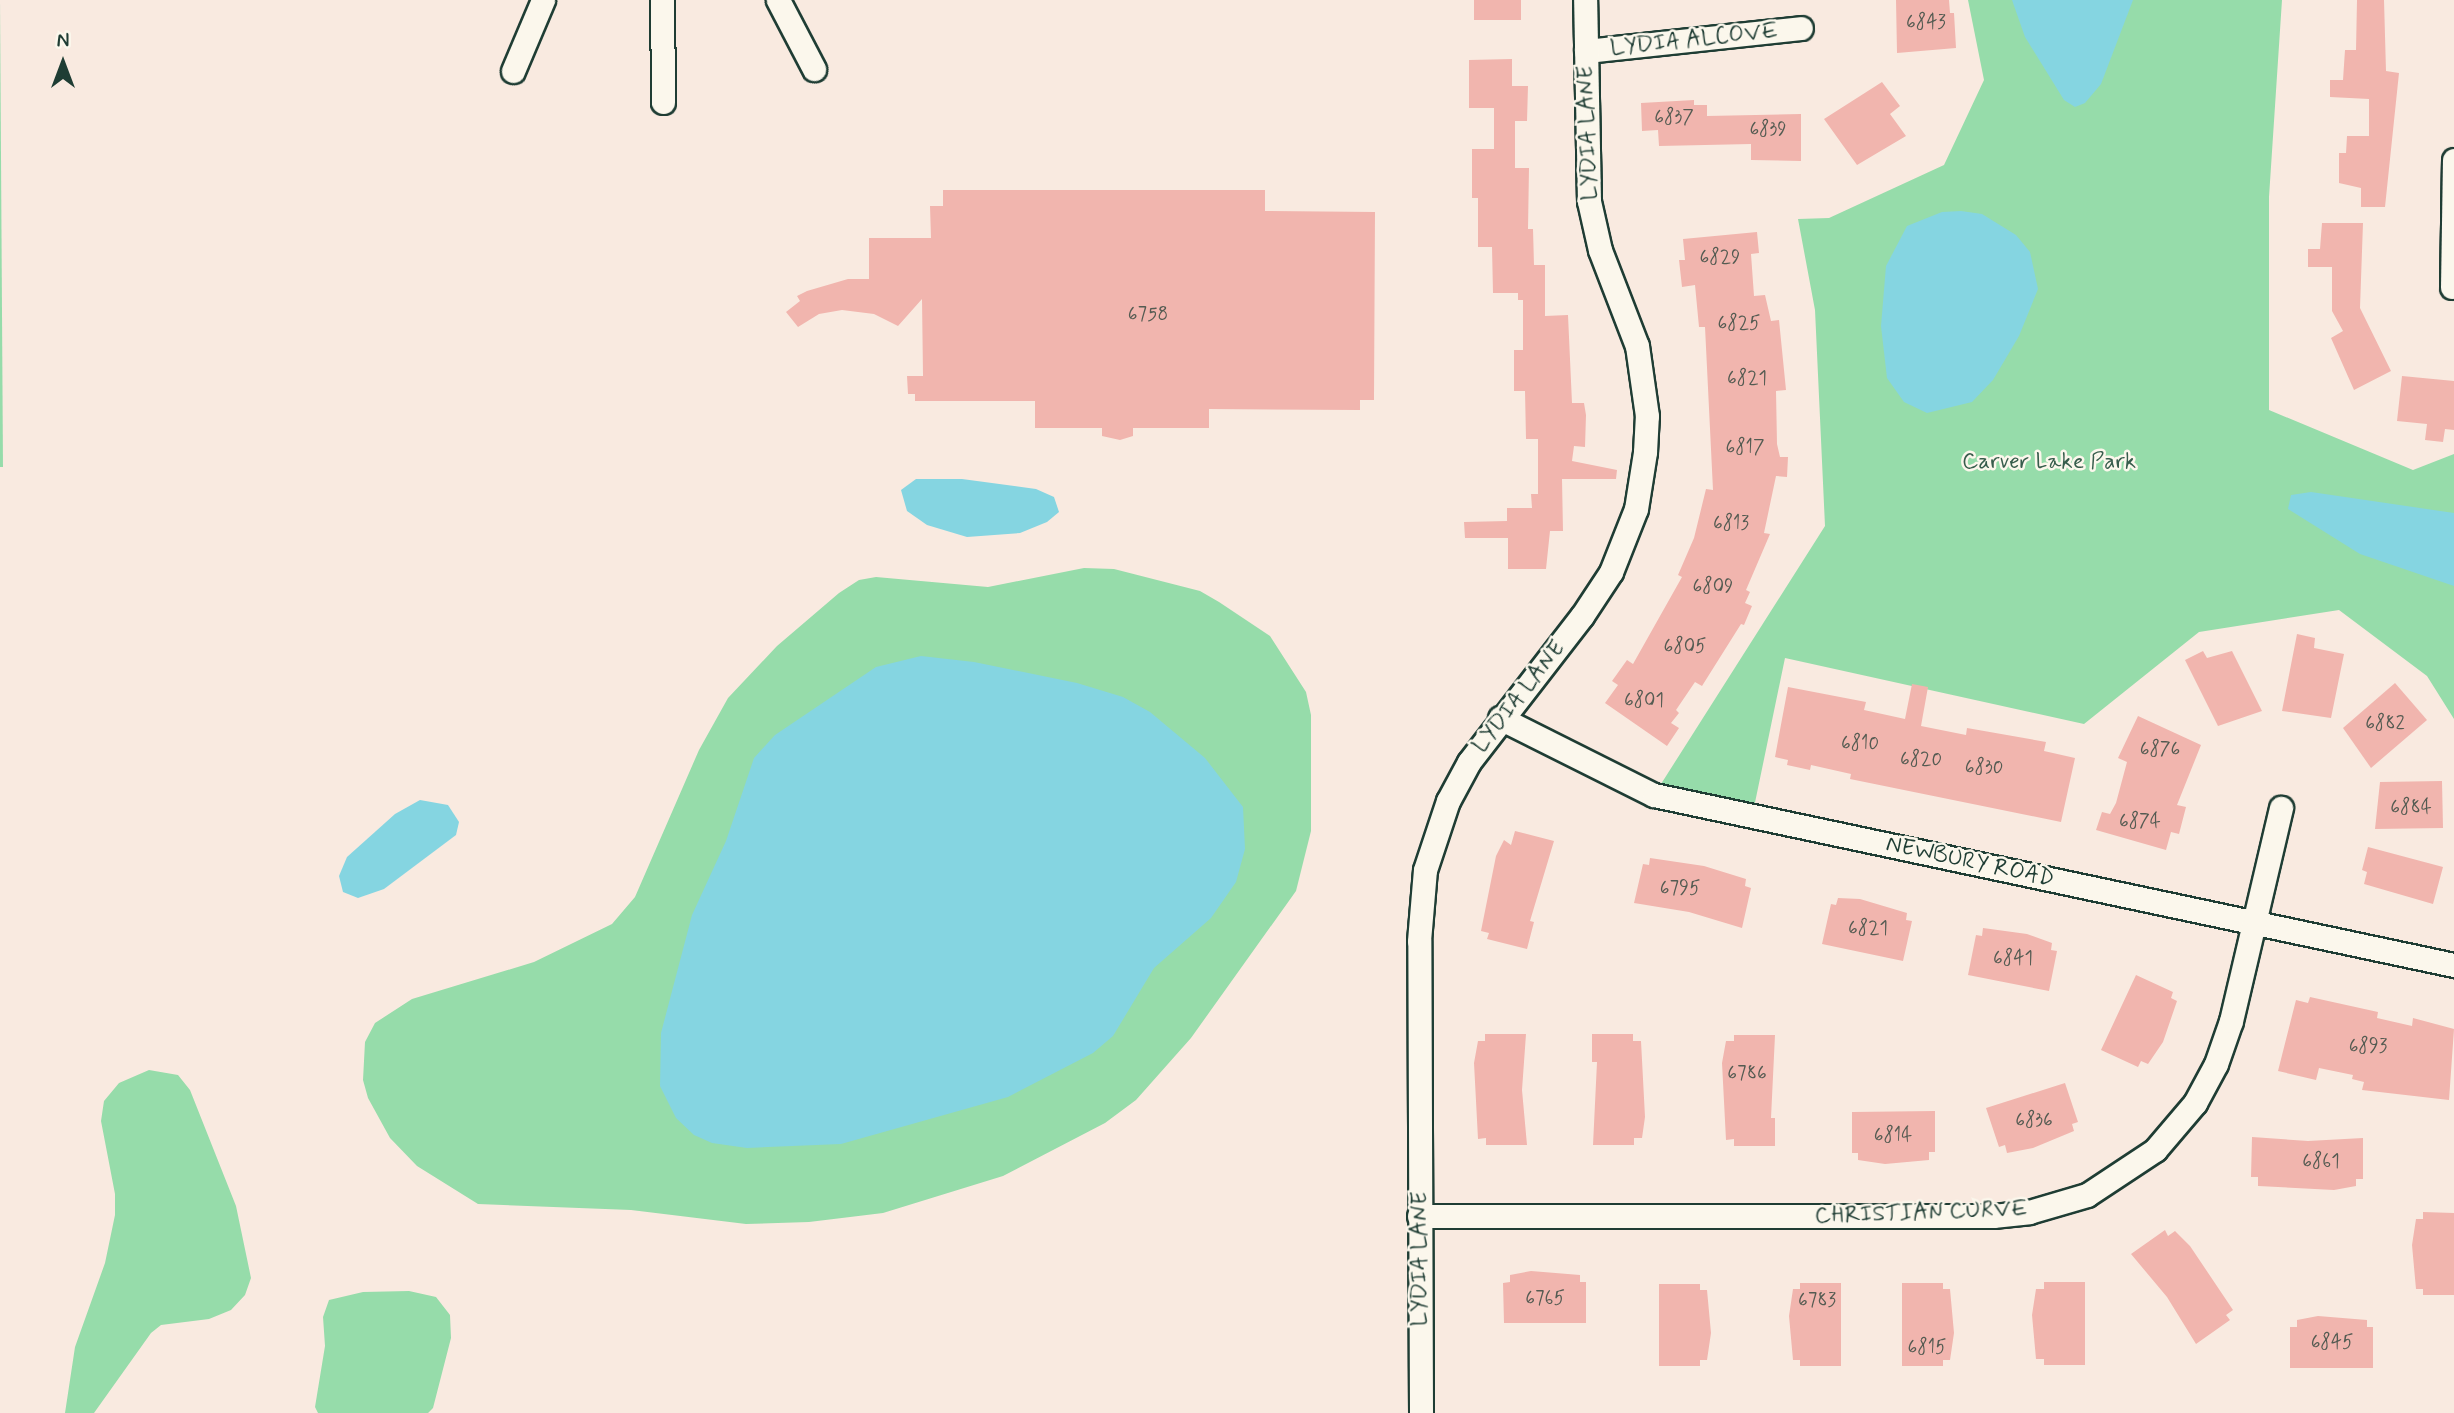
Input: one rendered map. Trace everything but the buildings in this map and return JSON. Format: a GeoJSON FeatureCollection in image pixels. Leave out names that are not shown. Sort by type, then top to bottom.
{"type":"FeatureCollection","features":[{"type":"Feature","properties":{"kind":"street"},"geometry":{"type":"LineString","coordinates":[[513,71],[543,0]]}},
{"type":"Feature","properties":{"kind":"street"},"geometry":{"type":"LineString","coordinates":[[662,0],[663,102]]}},
{"type":"Feature","properties":{"kind":"street"},"geometry":{"type":"LineString","coordinates":[[778,0],[814,69]]}},
{"type":"Feature","properties":{"kind":"street","name":"LYDIA LANE"},"geometry":{"type":"LineString","coordinates":[[1421,1413],[1419,941],[1425,870],[1448,801],[1500,718],[1606,580],[1633,519],[1644,460],[1647,416],[1640,357],[1591,213],[1585,0]]}},
{"type":"Feature","properties":{"kind":"street","name":"LYDIA ALCOVE"},"geometry":{"type":"LineString","coordinates":[[1586,51],[1801,28]]}},
{"type":"Feature","properties":{"kind":"street"},"geometry":{"type":"LineString","coordinates":[[2452,287],[2454,159]]}},
{"type":"Feature","properties":{"kind":"street","name":"NEWBURY ROAD"},"geometry":{"type":"LineString","coordinates":[[1500,718],[1654,795],[2454,965]]}},
{"type":"Feature","properties":{"kind":"street","name":"CHRISTIAN CURVE"},"geometry":{"type":"LineString","coordinates":[[1419,1216],[1993,1216],[2029,1212],[2087,1195],[2155,1150],[2195,1103],[2227,1036],[2281,808]]}},
{"type":"Feature","properties":{"kind":"green space"},"geometry":{"type":"Polygon","coordinates":[[[0,0],[3,467],[0,467],[0,0]]]}},
{"type":"Feature","properties":{"kind":"green space","name":"Carver Lake Park"},"geometry":{"type":"Polygon","coordinates":[[[1968,0],[2282,0],[2269,197],[2269,410],[2413,470],[2454,454],[2454,719],[2427,676],[2339,610],[2199,632],[2084,724],[1785,658],[1752,817],[1654,795],[1825,526],[1815,310],[1798,219],[1829,218],[1944,165],[1984,80],[1968,0]]]}},
{"type":"Feature","properties":{"kind":"green space"},"geometry":{"type":"Polygon","coordinates":[[[1084,568],[1114,569],[1200,591],[1219,602],[1270,636],[1306,692],[1311,715],[1311,831],[1296,891],[1191,1038],[1136,1100],[1105,1123],[1003,1176],[883,1213],[809,1222],[746,1224],[631,1210],[478,1204],[417,1166],[390,1138],[368,1098],[363,1080],[365,1042],[375,1023],[412,999],[534,962],[612,924],[635,897],[699,750],[728,698],[777,646],[839,593],[859,580],[876,577],[988,587],[1084,568]]]}},
{"type":"Feature","properties":{"kind":"green space"},"geometry":{"type":"Polygon","coordinates":[[[149,1070],[178,1075],[190,1090],[236,1206],[251,1278],[245,1295],[231,1310],[209,1319],[161,1325],[151,1333],[94,1413],[65,1413],[75,1347],[105,1263],[115,1215],[115,1194],[101,1121],[104,1101],[119,1083],[149,1070]]]}},
{"type":"Feature","properties":{"kind":"green space"},"geometry":{"type":"Polygon","coordinates":[[[409,1291],[436,1297],[450,1315],[451,1338],[433,1408],[428,1413],[318,1413],[315,1407],[325,1346],[323,1317],[329,1300],[363,1292],[409,1291]]]}},
{"type":"Feature","properties":{"kind":"water"},"geometry":{"type":"Polygon","coordinates":[[[2012,0],[2133,0],[2101,84],[2085,103],[2075,107],[2064,100],[2025,37],[2012,0]]]}},
{"type":"Feature","properties":{"kind":"water"},"geometry":{"type":"Polygon","coordinates":[[[1942,212],[1982,214],[2016,235],[2030,252],[2038,289],[2019,336],[1993,380],[1972,402],[1927,413],[1904,402],[1887,378],[1881,326],[1886,266],[1907,226],[1942,212]]]}},
{"type":"Feature","properties":{"kind":"water"},"geometry":{"type":"Polygon","coordinates":[[[916,479],[962,479],[1036,489],[1054,497],[1059,512],[1047,522],[1020,533],[967,537],[927,525],[907,511],[901,490],[916,479]]]}},
{"type":"Feature","properties":{"kind":"water"},"geometry":{"type":"Polygon","coordinates":[[[2311,492],[2454,513],[2454,586],[2360,554],[2288,509],[2291,495],[2311,492]]]}},
{"type":"Feature","properties":{"kind":"water"},"geometry":{"type":"Polygon","coordinates":[[[921,656],[974,662],[1077,683],[1123,697],[1150,712],[1205,758],[1243,807],[1245,849],[1236,882],[1211,918],[1154,968],[1113,1036],[1093,1053],[1008,1097],[841,1144],[747,1148],[712,1143],[694,1135],[676,1118],[660,1086],[661,1033],[692,915],[726,841],[754,758],[775,735],[876,667],[921,656]]]}},
{"type":"Feature","properties":{"kind":"water"},"geometry":{"type":"Polygon","coordinates":[[[420,800],[448,805],[459,822],[456,835],[384,889],[358,898],[343,892],[339,876],[347,857],[395,814],[420,800]]]}}]}
